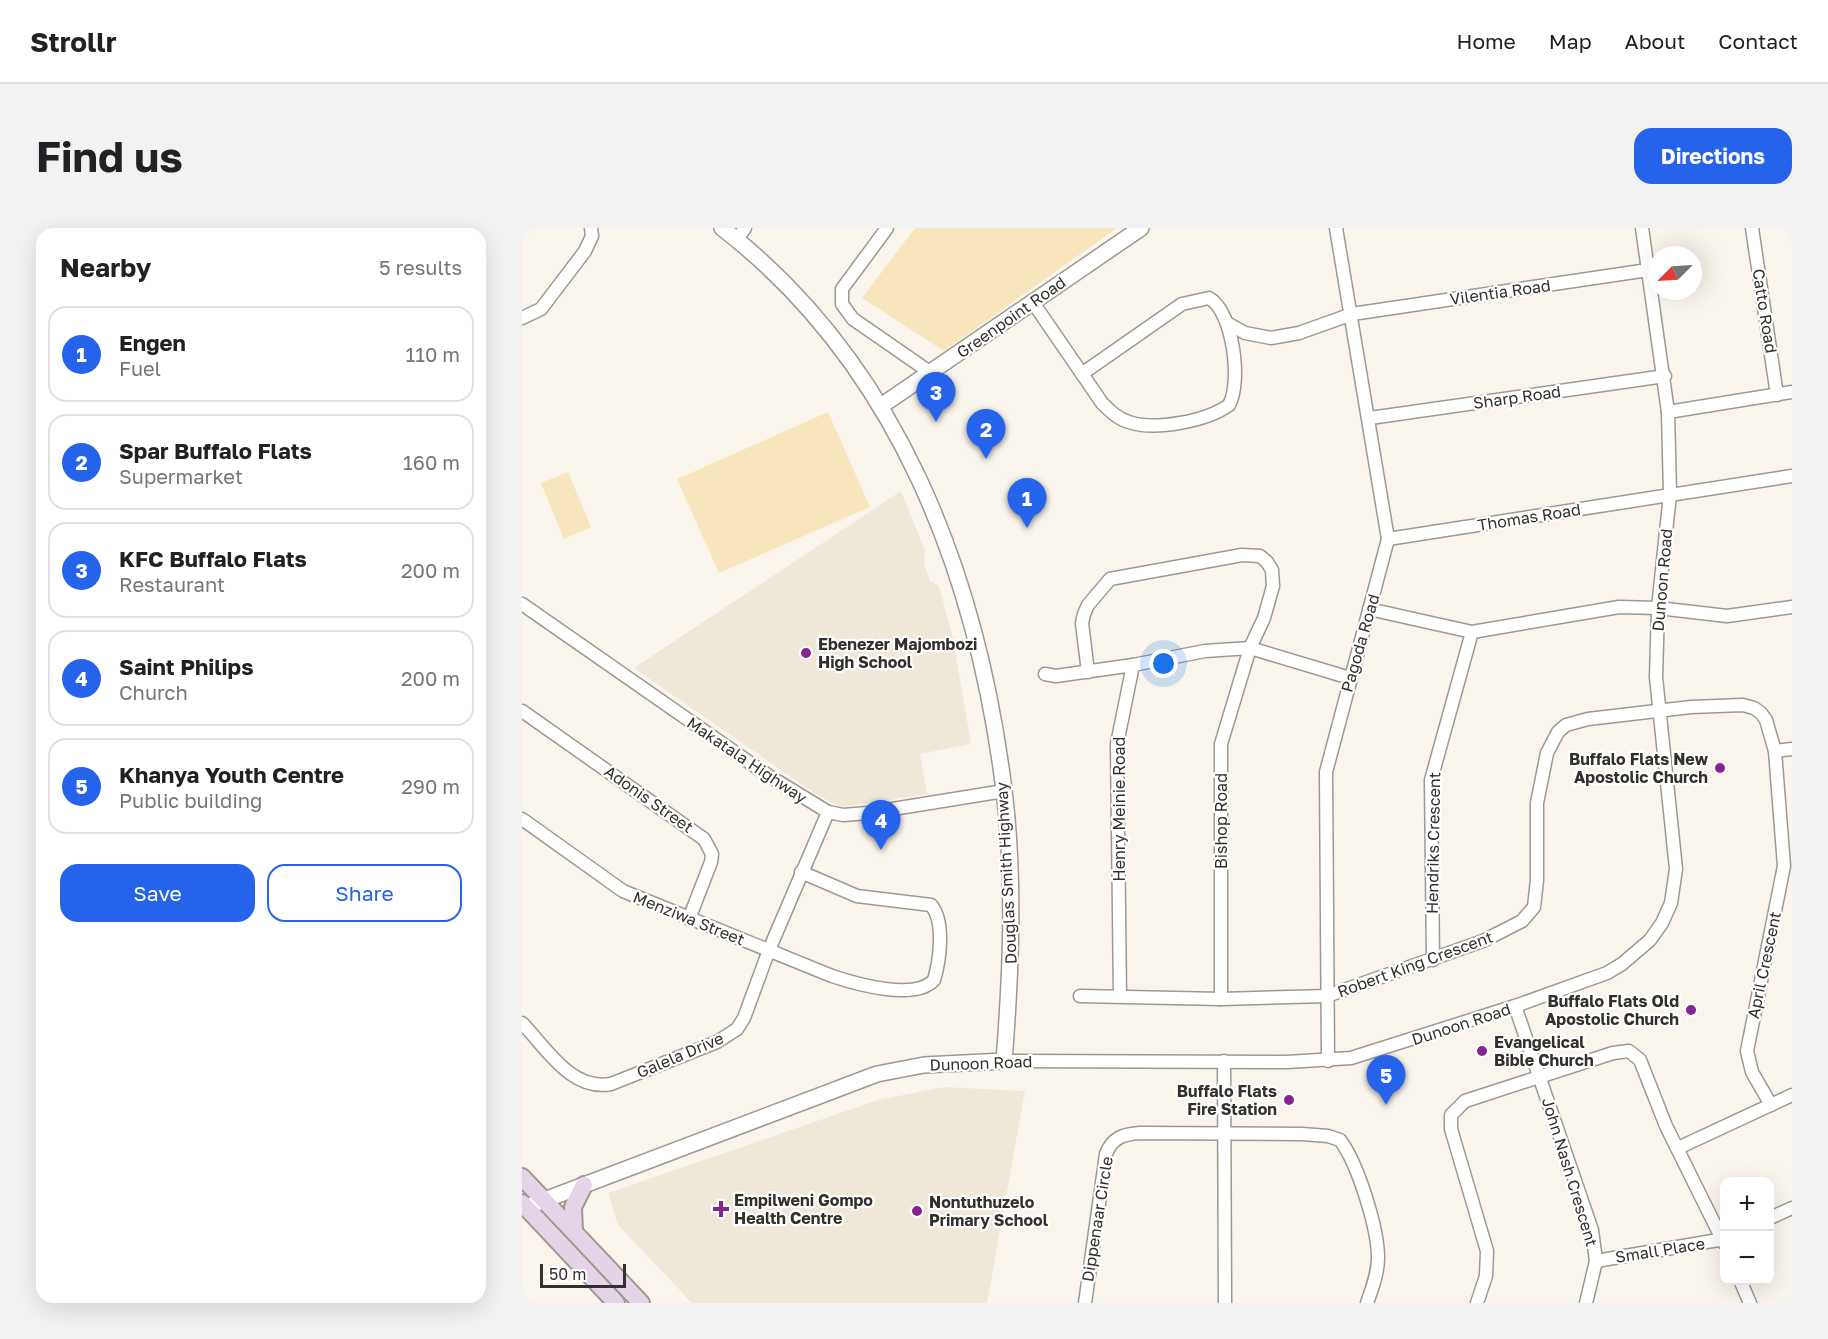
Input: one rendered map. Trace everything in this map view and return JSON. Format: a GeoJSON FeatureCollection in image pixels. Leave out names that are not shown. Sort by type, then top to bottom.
{"type":"FeatureCollection","features":[{"type":"Feature","properties":{"kind":"main road"},"geometry":{"type":"LineString","coordinates":[[522,1177],[640,1303]]}},
{"type":"Feature","properties":{"kind":"main road"},"geometry":{"type":"LineString","coordinates":[[574,1232],[573,1207],[584,1185]]}},
{"type":"Feature","properties":{"kind":"main road"},"geometry":{"type":"LineString","coordinates":[[524,1205],[616,1303]]}},
{"type":"Feature","properties":{"kind":"street"},"geometry":{"type":"LineString","coordinates":[[522,318],[535,314],[547,301],[585,251],[592,236],[591,228]]}},
{"type":"Feature","properties":{"kind":"street","name":"Douglas Smith Highway"},"geometry":{"type":"LineString","coordinates":[[722,228],[741,234],[820,320],[856,366],[881,406],[936,517],[967,603],[988,697],[1004,791],[1011,963],[1005,1062]]}},
{"type":"Feature","properties":{"kind":"street"},"geometry":{"type":"LineString","coordinates":[[887,228],[842,289],[842,304],[853,319],[931,373]]}},
{"type":"Feature","properties":{"kind":"street","name":"Greenpoint Road"},"geometry":{"type":"LineString","coordinates":[[881,406],[1141,228]]}},
{"type":"Feature","properties":{"kind":"street","name":"Pagoda Road"},"geometry":{"type":"LineString","coordinates":[[1328,1061],[1326,772],[1388,539],[1370,418],[1336,228]]}},
{"type":"Feature","properties":{"kind":"street","name":"Dunoon Road"},"geometry":{"type":"LineString","coordinates":[[1642,228],[1648,270]]}},
{"type":"Feature","properties":{"kind":"street","name":"Catto Road"},"geometry":{"type":"LineString","coordinates":[[1752,228],[1777,395]]}},
{"type":"Feature","properties":{"kind":"street","name":"Vilentia Road"},"geometry":{"type":"LineString","coordinates":[[1227,323],[1245,333],[1271,338],[1299,333],[1352,314],[1648,270]]}},
{"type":"Feature","properties":{"kind":"street"},"geometry":{"type":"LineString","coordinates":[[1032,301],[1102,403],[1114,414],[1129,422],[1145,425],[1208,418],[1229,405],[1236,384],[1227,323],[1217,302],[1209,298],[1190,300],[1083,373]]}},
{"type":"Feature","properties":{"kind":"street","name":"Dunoon Road"},"geometry":{"type":"LineString","coordinates":[[524,1205],[545,1201],[877,1074],[924,1065],[1005,1062],[1328,1061],[1366,1054],[1515,1006],[1607,973],[1622,964],[1650,940],[1662,923],[1671,903],[1676,869],[1658,713],[1658,608],[1670,494],[1665,376],[1653,300]]}},
{"type":"Feature","properties":{"kind":"street","name":"Sharp Road"},"geometry":{"type":"LineString","coordinates":[[1370,418],[1665,376]]}},
{"type":"Feature","properties":{"kind":"street"},"geometry":{"type":"LineString","coordinates":[[1668,412],[1792,392]]}},
{"type":"Feature","properties":{"kind":"street","name":"Thomas Road"},"geometry":{"type":"LineString","coordinates":[[1388,539],[1792,476]]}},
{"type":"Feature","properties":{"kind":"street","name":"Bishop Road"},"geometry":{"type":"LineString","coordinates":[[1088,672],[1083,614],[1110,579],[1251,554],[1268,562],[1272,570],[1273,586],[1264,618],[1250,648],[1221,744],[1221,999]]}},
{"type":"Feature","properties":{"kind":"street","name":"Makatala Highway"},"geometry":{"type":"LineString","coordinates":[[522,604],[768,776],[828,812],[843,815],[868,813],[1004,791]]}},
{"type":"Feature","properties":{"kind":"street"},"geometry":{"type":"LineString","coordinates":[[1370,609],[1472,632],[1619,607],[1658,608],[1727,616],[1792,607]]}},
{"type":"Feature","properties":{"kind":"street","name":"Hendriks Crescent"},"geometry":{"type":"LineString","coordinates":[[1433,960],[1431,780],[1472,632]]}},
{"type":"Feature","properties":{"kind":"street"},"geometry":{"type":"LineString","coordinates":[[1045,674],[1056,676],[1088,672],[1205,651],[1250,648],[1350,678]]}},
{"type":"Feature","properties":{"kind":"street","name":"Henry Meinie Road"},"geometry":{"type":"LineString","coordinates":[[1120,996],[1117,744],[1133,665]]}},
{"type":"Feature","properties":{"kind":"street","name":"April Crescent"},"geometry":{"type":"LineString","coordinates":[[1658,713],[1716,705],[1754,708],[1766,720],[1775,751],[1783,872],[1747,1051],[1752,1072],[1770,1105]]}},
{"type":"Feature","properties":{"kind":"street","name":"Adonis Street"},"geometry":{"type":"LineString","coordinates":[[522,711],[704,839],[712,854],[711,862],[689,919]]}},
{"type":"Feature","properties":{"kind":"street","name":"Robert King Crescent"},"geometry":{"type":"LineString","coordinates":[[1327,996],[1433,960],[1506,930],[1530,914],[1536,897],[1537,803],[1540,780],[1551,740],[1558,732],[1577,721],[1658,713]]}},
{"type":"Feature","properties":{"kind":"street"},"geometry":{"type":"LineString","coordinates":[[1775,751],[1792,749]]}},
{"type":"Feature","properties":{"kind":"street","name":"Galela Drive"},"geometry":{"type":"LineString","coordinates":[[522,1023],[578,1081],[599,1086],[611,1084],[728,1036],[744,1018],[769,950],[828,812]]}},
{"type":"Feature","properties":{"kind":"street","name":"Menziwa Street"},"geometry":{"type":"LineString","coordinates":[[522,819],[623,891],[689,919],[860,985],[916,990],[929,985],[934,980],[938,926],[935,910],[931,905],[857,896],[801,873]]}},
{"type":"Feature","properties":{"kind":"street"},"geometry":{"type":"LineString","coordinates":[[1080,996],[1221,999],[1327,996]]}},
{"type":"Feature","properties":{"kind":"street","name":"John Nash Crescent"},"geometry":{"type":"LineString","coordinates":[[1515,1006],[1592,1230],[1596,1261],[1586,1303]]}},
{"type":"Feature","properties":{"kind":"street","name":"John Nash Crescent"},"geometry":{"type":"LineString","coordinates":[[1539,1076],[1612,1053],[1629,1051],[1640,1059],[1661,1115],[1720,1233]]}},
{"type":"Feature","properties":{"kind":"street"},"geometry":{"type":"LineString","coordinates":[[1224,1061],[1225,1303]]}},
{"type":"Feature","properties":{"kind":"street"},"geometry":{"type":"LineString","coordinates":[[1477,1303],[1486,1276],[1487,1251],[1451,1129],[1450,1115],[1465,1101],[1539,1076]]}},
{"type":"Feature","properties":{"kind":"street"},"geometry":{"type":"LineString","coordinates":[[1678,1148],[1792,1095]]}},
{"type":"Feature","properties":{"kind":"street","name":"Dippenaar Circle"},"geometry":{"type":"LineString","coordinates":[[1085,1303],[1109,1147],[1122,1136],[1131,1134],[1225,1135]]}},
{"type":"Feature","properties":{"kind":"street"},"geometry":{"type":"LineString","coordinates":[[1225,1135],[1302,1134],[1328,1136],[1340,1140],[1351,1160],[1368,1210],[1377,1248],[1376,1277],[1367,1303]]}},
{"type":"Feature","properties":{"kind":"street"},"geometry":{"type":"LineString","coordinates":[[1774,1216],[1792,1208]]}},
{"type":"Feature","properties":{"kind":"street","name":"Small Place"},"geometry":{"type":"LineString","coordinates":[[1596,1261],[1720,1242]]}},
{"type":"Feature","properties":{"kind":"street"},"geometry":{"type":"LineString","coordinates":[[1742,1285],[1750,1303]]}},
{"type":"Feature","properties":{"kind":"shaded area"},"geometry":{"type":"Polygon","coordinates":[[[915,228],[1117,228],[944,351],[862,298],[915,228]]]}},
{"type":"Feature","properties":{"kind":"shaded area"},"geometry":{"type":"Polygon","coordinates":[[[828,412],[870,507],[719,573],[677,479],[828,412]]]}},
{"type":"Feature","properties":{"kind":"shaded area"},"geometry":{"type":"Polygon","coordinates":[[[568,472],[591,527],[564,539],[541,483],[568,472]]]}},
{"type":"Feature","properties":{"kind":"shaded area","name":"Ebenezer Majombozi High School"},"geometry":{"type":"Polygon","coordinates":[[[901,491],[925,551],[924,563],[930,581],[939,586],[953,638],[971,744],[920,754],[927,794],[840,807],[814,793],[634,668],[901,491]]]}},
{"type":"Feature","properties":{"kind":"shaded area"},"geometry":{"type":"Polygon","coordinates":[[[944,1087],[1025,1091],[987,1303],[692,1303],[618,1225],[608,1193],[878,1100],[944,1087]]]}},
{"type":"Feature","properties":{"kind":"place","name":"KFC Buffalo Flats"},"geometry":{"type":"Point","coordinates":[936,422]}},
{"type":"Feature","properties":{"kind":"place","name":"Spar Buffalo Flats"},"geometry":{"type":"Point","coordinates":[986,459]}},
{"type":"Feature","properties":{"kind":"place","name":"Engen"},"geometry":{"type":"Point","coordinates":[1027,528]}},
{"type":"Feature","properties":{"kind":"place","name":"Ebenezer Majombozi High School"},"geometry":{"type":"Point","coordinates":[806,653]}},
{"type":"Feature","properties":{"kind":"place","name":"Buffalo Flats New Apostolic Church"},"geometry":{"type":"Point","coordinates":[1720,768]}},
{"type":"Feature","properties":{"kind":"place","name":"Saint Philips"},"geometry":{"type":"Point","coordinates":[881,850]}},
{"type":"Feature","properties":{"kind":"place","name":"Buffalo Flats Old Apostolic Church"},"geometry":{"type":"Point","coordinates":[1691,1010]}},
{"type":"Feature","properties":{"kind":"place","name":"Evangelical Bible Church"},"geometry":{"type":"Point","coordinates":[1482,1051]}},
{"type":"Feature","properties":{"kind":"place","name":"Buffalo Flats Fire Station"},"geometry":{"type":"Point","coordinates":[1289,1100]}},
{"type":"Feature","properties":{"kind":"place","name":"Khanya Youth Centre"},"geometry":{"type":"Point","coordinates":[1386,1105]}},
{"type":"Feature","properties":{"kind":"place","name":"Empilweni Gompo Health Centre"},"geometry":{"type":"Point","coordinates":[721,1209]}},
{"type":"Feature","properties":{"kind":"place","name":"Nontuthuzelo Primary School"},"geometry":{"type":"Point","coordinates":[917,1211]}}]}
